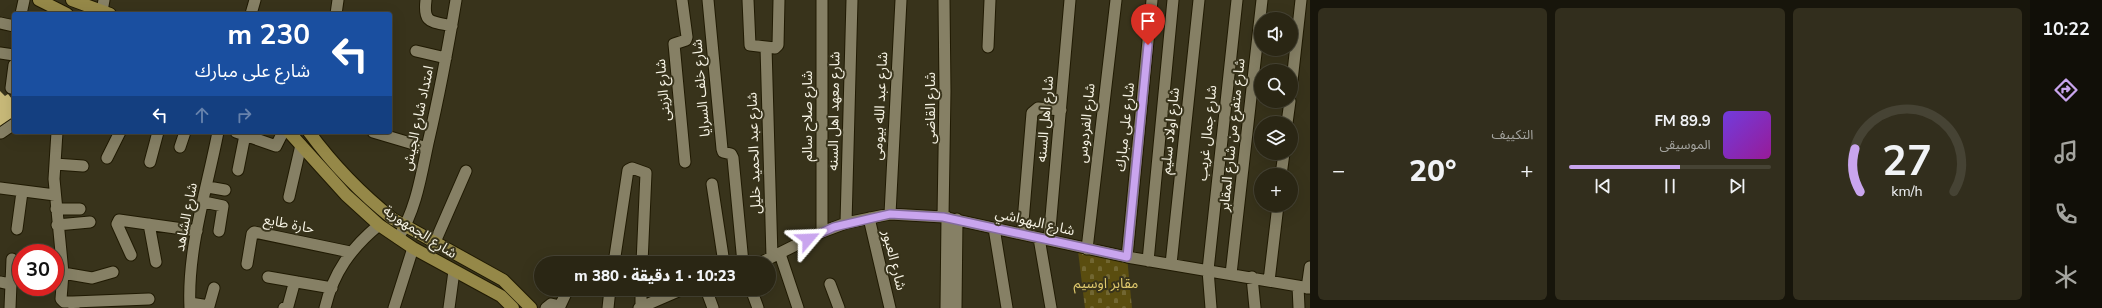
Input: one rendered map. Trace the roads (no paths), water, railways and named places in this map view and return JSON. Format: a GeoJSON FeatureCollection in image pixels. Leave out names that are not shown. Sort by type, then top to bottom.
{"type":"FeatureCollection","features":[{"type":"Feature","properties":{"kind":"street"},"geometry":{"type":"LineString","coordinates":[[21,12],[24,0]]}},
{"type":"Feature","properties":{"kind":"street"},"geometry":{"type":"LineString","coordinates":[[39,0],[63,12]]}},
{"type":"Feature","properties":{"kind":"street"},"geometry":{"type":"LineString","coordinates":[[72,0],[105,8]]}},
{"type":"Feature","properties":{"kind":"street"},"geometry":{"type":"LineString","coordinates":[[252,12],[255,0]]}},
{"type":"Feature","properties":{"kind":"street"},"geometry":{"type":"LineString","coordinates":[[336,12],[338,0]]}},
{"type":"Feature","properties":{"kind":"street"},"geometry":{"type":"LineString","coordinates":[[426,0],[424,14],[426,18],[430,21],[452,26]]}},
{"type":"Feature","properties":{"kind":"street","name":"امتداد شارع الجيش"},"geometry":{"type":"LineString","coordinates":[[398,238],[406,226],[416,198],[446,58],[456,0]]}},
{"type":"Feature","properties":{"kind":"street","name":"شارع الزينى"},"geometry":{"type":"LineString","coordinates":[[682,0],[687,37],[686,40],[674,44],[685,162]]}},
{"type":"Feature","properties":{"kind":"street","name":"شارع خلف السرايا"},"geometry":{"type":"LineString","coordinates":[[708,0],[722,148],[724,152],[733,158],[742,256]]}},
{"type":"Feature","properties":{"kind":"street"},"geometry":{"type":"LineString","coordinates":[[748,0],[750,45],[775,48],[778,45],[779,0]]}},
{"type":"Feature","properties":{"kind":"street","name":"شارع صلاح سالم"},"geometry":{"type":"LineString","coordinates":[[822,0],[822,232]]}},
{"type":"Feature","properties":{"kind":"street","name":"شارع معهد اهل السنه"},"geometry":{"type":"LineString","coordinates":[[846,223],[852,0]]}},
{"type":"Feature","properties":{"kind":"street","name":"شارع عبد الله بيومى"},"geometry":{"type":"LineString","coordinates":[[890,214],[901,0]]}},
{"type":"Feature","properties":{"kind":"street","name":"شارع القاضى"},"geometry":{"type":"LineString","coordinates":[[944,0],[949,218]]}},
{"type":"Feature","properties":{"kind":"street"},"geometry":{"type":"LineString","coordinates":[[988,47],[990,0]]}},
{"type":"Feature","properties":{"kind":"street","name":"شارع اهل السنه"},"geometry":{"type":"LineString","coordinates":[[1051,308],[1044,239],[1061,110],[1070,0]]}},
{"type":"Feature","properties":{"kind":"street","name":"شارع الفردوس"},"geometry":{"type":"LineString","coordinates":[[1087,249],[1116,0]]}},
{"type":"Feature","properties":{"kind":"street","name":"شارع على مبارك"},"geometry":{"type":"LineString","coordinates":[[1127,257],[1152,0]]}},
{"type":"Feature","properties":{"kind":"street"},"geometry":{"type":"LineString","coordinates":[[1148,261],[1173,0]]}},
{"type":"Feature","properties":{"kind":"street","name":"شارع اولاد سليم"},"geometry":{"type":"LineString","coordinates":[[1171,264],[1199,0]]}},
{"type":"Feature","properties":{"kind":"street","name":"شارع جمال غريب"},"geometry":{"type":"LineString","coordinates":[[1211,308],[1208,270],[1237,0]]}},
{"type":"Feature","properties":{"kind":"street","name":"شارع متفرع من شارع المقابر"},"geometry":{"type":"LineString","coordinates":[[1231,274],[1262,0]]}},
{"type":"Feature","properties":{"kind":"street"},"geometry":{"type":"LineString","coordinates":[[1294,64],[1301,0]]}},
{"type":"Feature","properties":{"kind":"street"},"geometry":{"type":"LineString","coordinates":[[0,23],[12,26]]}},
{"type":"Feature","properties":{"kind":"street","name":"شارع عبد الحميد خليل"},"geometry":{"type":"LineString","coordinates":[[766,47],[776,255],[798,308]]}},
{"type":"Feature","properties":{"kind":"street"},"geometry":{"type":"LineString","coordinates":[[416,51],[446,58]]}},
{"type":"Feature","properties":{"kind":"street"},"geometry":{"type":"LineString","coordinates":[[0,53],[12,55]]}},
{"type":"Feature","properties":{"kind":"street"},"geometry":{"type":"LineString","coordinates":[[8,88],[12,73]]}},
{"type":"Feature","properties":{"kind":"street"},"geometry":{"type":"LineString","coordinates":[[1022,234],[1032,113],[1038,108],[1061,110]]}},
{"type":"Feature","properties":{"kind":"street"},"geometry":{"type":"LineString","coordinates":[[1,133],[12,125]]}},
{"type":"Feature","properties":{"kind":"street"},"geometry":{"type":"LineString","coordinates":[[57,134],[55,195],[59,244]]}},
{"type":"Feature","properties":{"kind":"street"},"geometry":{"type":"LineString","coordinates":[[107,158],[119,134]]}},
{"type":"Feature","properties":{"kind":"street"},"geometry":{"type":"LineString","coordinates":[[150,162],[157,134]]}},
{"type":"Feature","properties":{"kind":"street"},"geometry":{"type":"LineString","coordinates":[[180,147],[184,134]]}},
{"type":"Feature","properties":{"kind":"street","name":"شارع الشاهد"},"geometry":{"type":"LineString","coordinates":[[190,306],[197,231],[208,187],[218,134]]}},
{"type":"Feature","properties":{"kind":"street"},"geometry":{"type":"LineString","coordinates":[[238,170],[240,134],[276,146],[283,134]]}},
{"type":"Feature","properties":{"kind":"street","name":"شارع الجمهورية"},"geometry":{"type":"LineString","coordinates":[[291,134],[346,195],[379,225],[413,248],[501,296],[513,308]]}},
{"type":"Feature","properties":{"kind":"street","name":"شارع الجمهورية"},"geometry":{"type":"LineString","coordinates":[[312,134],[343,175],[365,196],[393,219],[503,280],[531,308]]}},
{"type":"Feature","properties":{"kind":"street"},"geometry":{"type":"LineString","coordinates":[[380,134],[427,148]]}},
{"type":"Feature","properties":{"kind":"street"},"geometry":{"type":"LineString","coordinates":[[290,197],[301,145]]}},
{"type":"Feature","properties":{"kind":"street"},"geometry":{"type":"LineString","coordinates":[[55,164],[83,166]]}},
{"type":"Feature","properties":{"kind":"street"},"geometry":{"type":"LineString","coordinates":[[615,256],[628,170],[632,168],[646,173],[642,256]]}},
{"type":"Feature","properties":{"kind":"street"},"geometry":{"type":"LineString","coordinates":[[436,242],[466,171]]}},
{"type":"Feature","properties":{"kind":"street"},"geometry":{"type":"LineString","coordinates":[[712,184],[723,256]]}},
{"type":"Feature","properties":{"kind":"street"},"geometry":{"type":"LineString","coordinates":[[208,187],[225,190]]}},
{"type":"Feature","properties":{"kind":"street"},"geometry":{"type":"LineString","coordinates":[[0,188],[55,195]]}},
{"type":"Feature","properties":{"kind":"street"},"geometry":{"type":"LineString","coordinates":[[17,229],[22,192]]}},
{"type":"Feature","properties":{"kind":"street"},"geometry":{"type":"LineString","coordinates":[[204,202],[223,206],[219,231]]}},
{"type":"Feature","properties":{"kind":"street"},"geometry":{"type":"LineString","coordinates":[[56,209],[80,209]]}},
{"type":"Feature","properties":{"kind":"street"},"geometry":{"type":"LineString","coordinates":[[1269,280],[1277,212]]}},
{"type":"Feature","properties":{"kind":"street","name":"شارع البهواشي"},"geometry":{"type":"LineString","coordinates":[[776,255],[822,232],[846,223],[890,214],[949,218],[1127,257],[1305,287]]}},
{"type":"Feature","properties":{"kind":"street","name":"شارع العبور"},"geometry":{"type":"LineString","coordinates":[[869,218],[890,308]]}},
{"type":"Feature","properties":{"kind":"street"},"geometry":{"type":"LineString","coordinates":[[946,308],[949,218]]}},
{"type":"Feature","properties":{"kind":"street"},"geometry":{"type":"LineString","coordinates":[[949,218],[956,308]]}},
{"type":"Feature","properties":{"kind":"street"},"geometry":{"type":"LineString","coordinates":[[131,256],[117,222],[121,220],[197,231]]}},
{"type":"Feature","properties":{"kind":"street"},"geometry":{"type":"LineString","coordinates":[[58,225],[90,222]]}},
{"type":"Feature","properties":{"kind":"street"},"geometry":{"type":"LineString","coordinates":[[149,224],[156,262]]}},
{"type":"Feature","properties":{"kind":"street"},"geometry":{"type":"LineString","coordinates":[[325,308],[332,288],[350,252],[379,225]]}},
{"type":"Feature","properties":{"kind":"street"},"geometry":{"type":"LineString","coordinates":[[994,228],[1007,308]]}},
{"type":"Feature","properties":{"kind":"street","name":"حارة طايع"},"geometry":{"type":"LineString","coordinates":[[247,264],[252,234],[254,232],[350,252]]}},
{"type":"Feature","properties":{"kind":"street"},"geometry":{"type":"LineString","coordinates":[[394,308],[413,248]]}},
{"type":"Feature","properties":{"kind":"street"},"geometry":{"type":"LineString","coordinates":[[10,308],[5,283],[12,259]]}},
{"type":"Feature","properties":{"kind":"street"},"geometry":{"type":"LineString","coordinates":[[1299,308],[1310,267]]}},
{"type":"Feature","properties":{"kind":"street"},"geometry":{"type":"LineString","coordinates":[[449,308],[454,271]]}},
{"type":"Feature","properties":{"kind":"street"},"geometry":{"type":"LineString","coordinates":[[64,275],[92,278],[113,272]]}},
{"type":"Feature","properties":{"kind":"street"},"geometry":{"type":"LineString","coordinates":[[268,277],[332,288]]}},
{"type":"Feature","properties":{"kind":"street"},"geometry":{"type":"LineString","coordinates":[[1252,277],[1254,308]]}},
{"type":"Feature","properties":{"kind":"street"},"geometry":{"type":"LineString","coordinates":[[284,308],[288,306],[294,284],[297,282]]}},
{"type":"Feature","properties":{"kind":"street"},"geometry":{"type":"LineString","coordinates":[[830,284],[839,308]]}},
{"type":"Feature","properties":{"kind":"street"},"geometry":{"type":"LineString","coordinates":[[190,306],[209,306],[214,288]]}},
{"type":"Feature","properties":{"kind":"street"},"geometry":{"type":"LineString","coordinates":[[61,296],[61,299],[64,302],[73,305],[149,299]]}},
{"type":"Feature","properties":{"kind":"street"},"geometry":{"type":"LineString","coordinates":[[546,308],[551,304],[560,306],[565,296]]}},
{"type":"Feature","properties":{"kind":"street"},"geometry":{"type":"LineString","coordinates":[[608,308],[609,296]]}},
{"type":"Feature","properties":{"kind":"street"},"geometry":{"type":"LineString","coordinates":[[641,296],[640,308],[667,296]]}},
{"type":"Feature","properties":{"kind":"street"},"geometry":{"type":"LineString","coordinates":[[709,296],[713,308]]}},
{"type":"Feature","properties":{"kind":"street"},"geometry":{"type":"LineString","coordinates":[[754,296],[758,308]]}},
{"type":"Feature","properties":{"kind":"park label","name":"مقابر اوسيم"},"geometry":{"type":"Point","coordinates":[1106,283]}}]}
